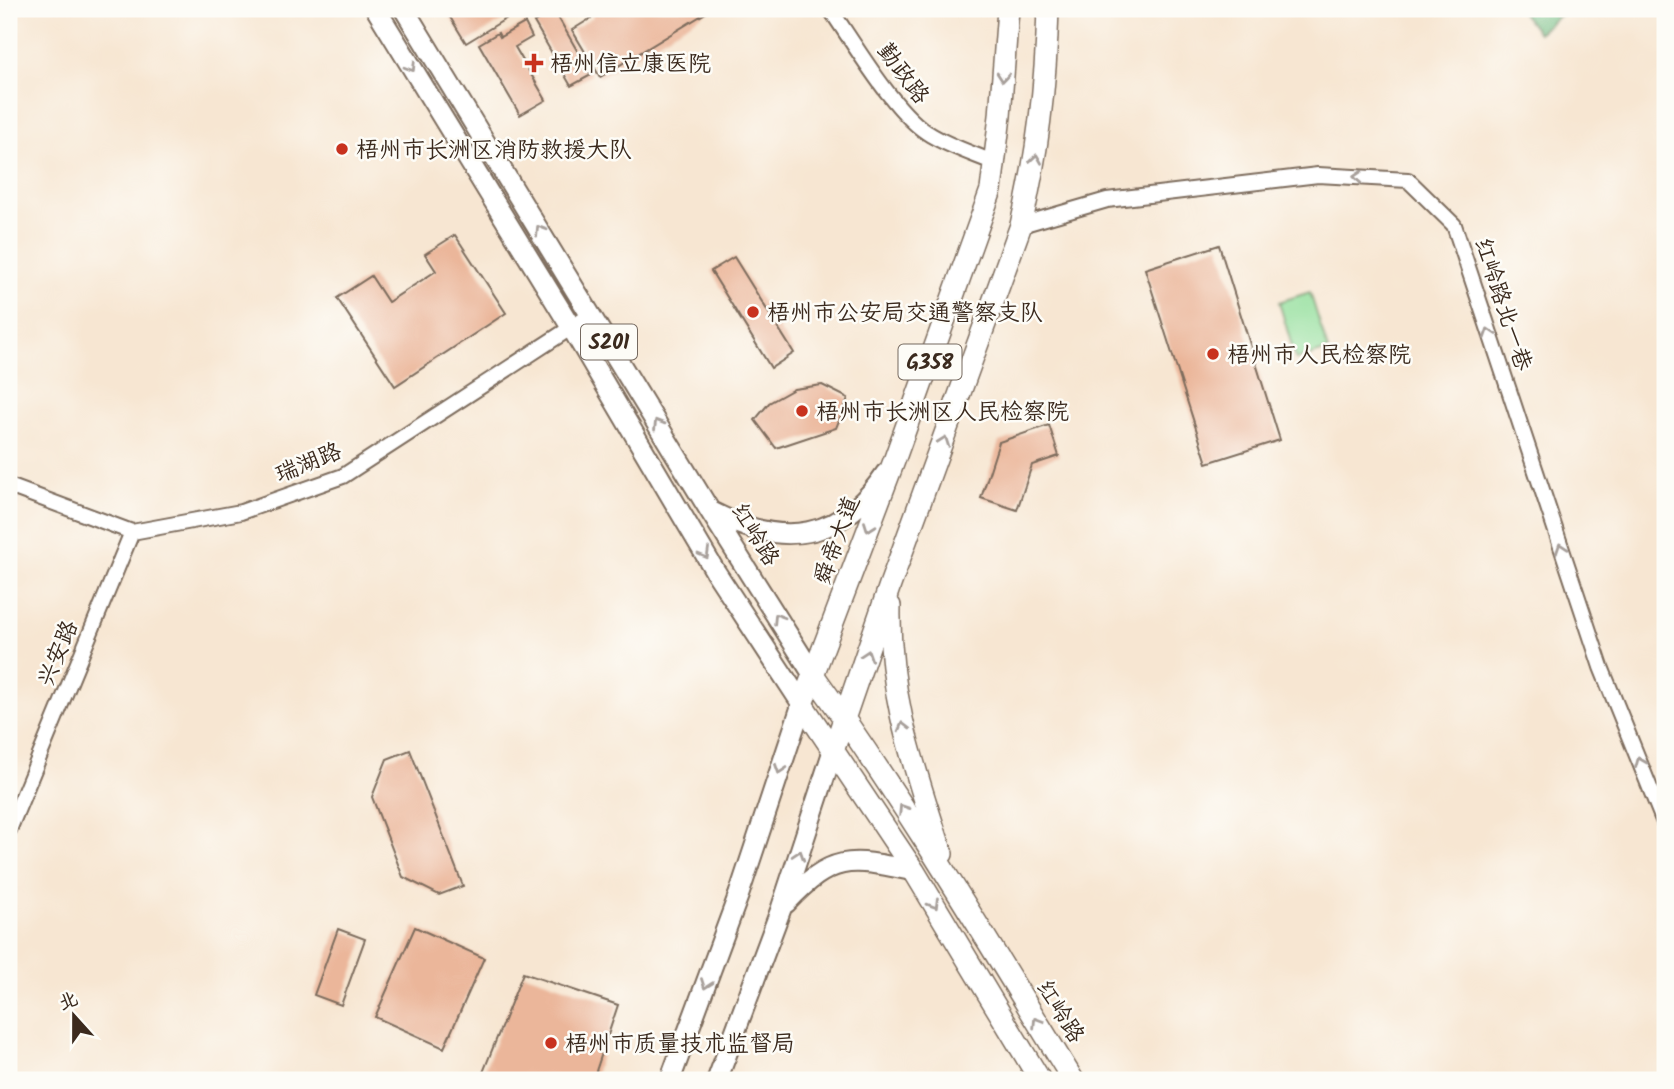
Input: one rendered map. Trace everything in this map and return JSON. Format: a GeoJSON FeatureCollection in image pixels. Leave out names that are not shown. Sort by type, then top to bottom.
{"type":"FeatureCollection","features":[{"type":"Feature","properties":{"kind":"highway","name":"舜帝大道"},"geometry":{"type":"LineString","coordinates":[[802,704],[984,215],[995,163],[1009,9]]}},
{"type":"Feature","properties":{"kind":"highway","name":"G358"},"geometry":{"type":"LineString","coordinates":[[833,751],[846,720],[890,585],[1021,225],[1034,171],[1041,120],[1048,9]]}},
{"type":"Feature","properties":{"kind":"highway"},"geometry":{"type":"LineString","coordinates":[[890,585],[889,644],[895,692],[903,730],[952,886]]}},
{"type":"Feature","properties":{"kind":"highway","name":"红岭路"},"geometry":{"type":"LineString","coordinates":[[814,676],[846,720],[1073,1080]]}},
{"type":"Feature","properties":{"kind":"highway"},"geometry":{"type":"LineString","coordinates":[[802,704],[914,871],[1040,1080]]}},
{"type":"Feature","properties":{"kind":"main road","name":"S201"},"geometry":{"type":"LineString","coordinates":[[376,9],[571,327],[715,571],[802,704]]}},
{"type":"Feature","properties":{"kind":"main road","name":"红岭路"},"geometry":{"type":"LineString","coordinates":[[404,9],[710,511],[814,676]]}},
{"type":"Feature","properties":{"kind":"main road"},"geometry":{"type":"LineString","coordinates":[[710,511],[733,523],[758,530],[788,534],[822,528],[838,522],[858,506],[876,487],[894,461]]}},
{"type":"Feature","properties":{"kind":"main road","name":"舜帝大道"},"geometry":{"type":"LineString","coordinates":[[670,1080],[739,894],[802,704]]}},
{"type":"Feature","properties":{"kind":"main road"},"geometry":{"type":"LineString","coordinates":[[717,1080],[781,909],[833,751]]}},
{"type":"Feature","properties":{"kind":"main road"},"geometry":{"type":"LineString","coordinates":[[781,909],[807,881],[828,868],[853,861],[914,871]]}},
{"type":"Feature","properties":{"kind":"street","name":"勤政路"},"geometry":{"type":"LineString","coordinates":[[831,9],[897,105],[912,122],[930,135],[995,163]]}},
{"type":"Feature","properties":{"kind":"street","name":"红岭路北一巷"},"geometry":{"type":"LineString","coordinates":[[1021,225],[1108,200],[1306,176],[1408,180],[1454,225],[1601,667],[1665,825]]}},
{"type":"Feature","properties":{"kind":"street","name":"瑞湖路"},"geometry":{"type":"LineString","coordinates":[[132,533],[241,512],[343,476],[592,314]]}},
{"type":"Feature","properties":{"kind":"street"},"geometry":{"type":"LineString","coordinates":[[9,486],[132,533]]}},
{"type":"Feature","properties":{"kind":"street","name":"兴安路"},"geometry":{"type":"LineString","coordinates":[[9,830],[132,533]]}},
{"type":"Feature","properties":{"kind":"green space"},"geometry":{"type":"Polygon","coordinates":[[[1519,9],[1567,9],[1538,33],[1519,9]]]}},
{"type":"Feature","properties":{"kind":"green space"},"geometry":{"type":"Polygon","coordinates":[[[1310,292],[1328,350],[1296,360],[1279,302],[1310,292]]]}},
{"type":"Feature","properties":{"kind":"building"},"geometry":{"type":"Polygon","coordinates":[[[445,9],[522,9],[466,43],[445,9]]]}},
{"type":"Feature","properties":{"kind":"building"},"geometry":{"type":"Polygon","coordinates":[[[588,9],[712,9],[600,77],[572,30],[593,17],[588,9]]]}},
{"type":"Feature","properties":{"kind":"building"},"geometry":{"type":"Polygon","coordinates":[[[554,10],[591,75],[571,86],[534,22],[554,10]]]}},
{"type":"Feature","properties":{"kind":"building"},"geometry":{"type":"Polygon","coordinates":[[[525,23],[532,37],[515,47],[546,100],[520,115],[479,44],[498,33],[500,37],[525,23]]]}},
{"type":"Feature","properties":{"kind":"building"},"geometry":{"type":"Polygon","coordinates":[[[455,235],[506,313],[395,386],[337,298],[371,276],[388,302],[436,271],[425,254],[455,235]]]}},
{"type":"Feature","properties":{"kind":"building","name":"梧州市人民检察院"},"geometry":{"type":"Polygon","coordinates":[[[1219,245],[1280,440],[1207,463],[1145,269],[1219,245]]]}},
{"type":"Feature","properties":{"kind":"building","name":"梧州市公安局交通警察支队"},"geometry":{"type":"Polygon","coordinates":[[[734,257],[794,353],[771,368],[711,271],[734,257]]]}},
{"type":"Feature","properties":{"kind":"building","name":"梧州市长洲区人民检察院"},"geometry":{"type":"Polygon","coordinates":[[[822,385],[848,398],[836,428],[776,448],[755,420],[769,403],[794,389],[822,385]]]}},
{"type":"Feature","properties":{"kind":"building"},"geometry":{"type":"Polygon","coordinates":[[[1049,425],[1059,456],[1032,465],[1017,510],[981,498],[999,442],[1049,425]]]}},
{"type":"Feature","properties":{"kind":"building"},"geometry":{"type":"Polygon","coordinates":[[[410,750],[463,886],[439,895],[403,877],[372,797],[387,759],[410,750]]]}},
{"type":"Feature","properties":{"kind":"building"},"geometry":{"type":"Polygon","coordinates":[[[415,927],[484,958],[444,1048],[375,1017],[415,927]]]}},
{"type":"Feature","properties":{"kind":"building"},"geometry":{"type":"Polygon","coordinates":[[[338,929],[365,939],[341,1005],[314,995],[338,929]]]}},
{"type":"Feature","properties":{"kind":"building","name":"梧州市质量技术监督局"},"geometry":{"type":"Polygon","coordinates":[[[523,973],[618,1005],[593,1080],[480,1080],[523,973]]]}},
{"type":"Feature","properties":{"kind":"place","name":"梧州信立康医院"},"geometry":{"type":"Point","coordinates":[534,63]}},
{"type":"Feature","properties":{"kind":"place","name":"梧州市长洲区消防救援大队"},"geometry":{"type":"Point","coordinates":[342,149]}},
{"type":"Feature","properties":{"kind":"place","name":"梧州市公安局交通警察支队"},"geometry":{"type":"Point","coordinates":[753,312]}},
{"type":"Feature","properties":{"kind":"place","name":"梧州市人民检察院"},"geometry":{"type":"Point","coordinates":[1213,354]}},
{"type":"Feature","properties":{"kind":"place","name":"梧州市长洲区人民检察院"},"geometry":{"type":"Point","coordinates":[802,411]}},
{"type":"Feature","properties":{"kind":"place","name":"梧州市质量技术监督局"},"geometry":{"type":"Point","coordinates":[551,1043]}}]}
